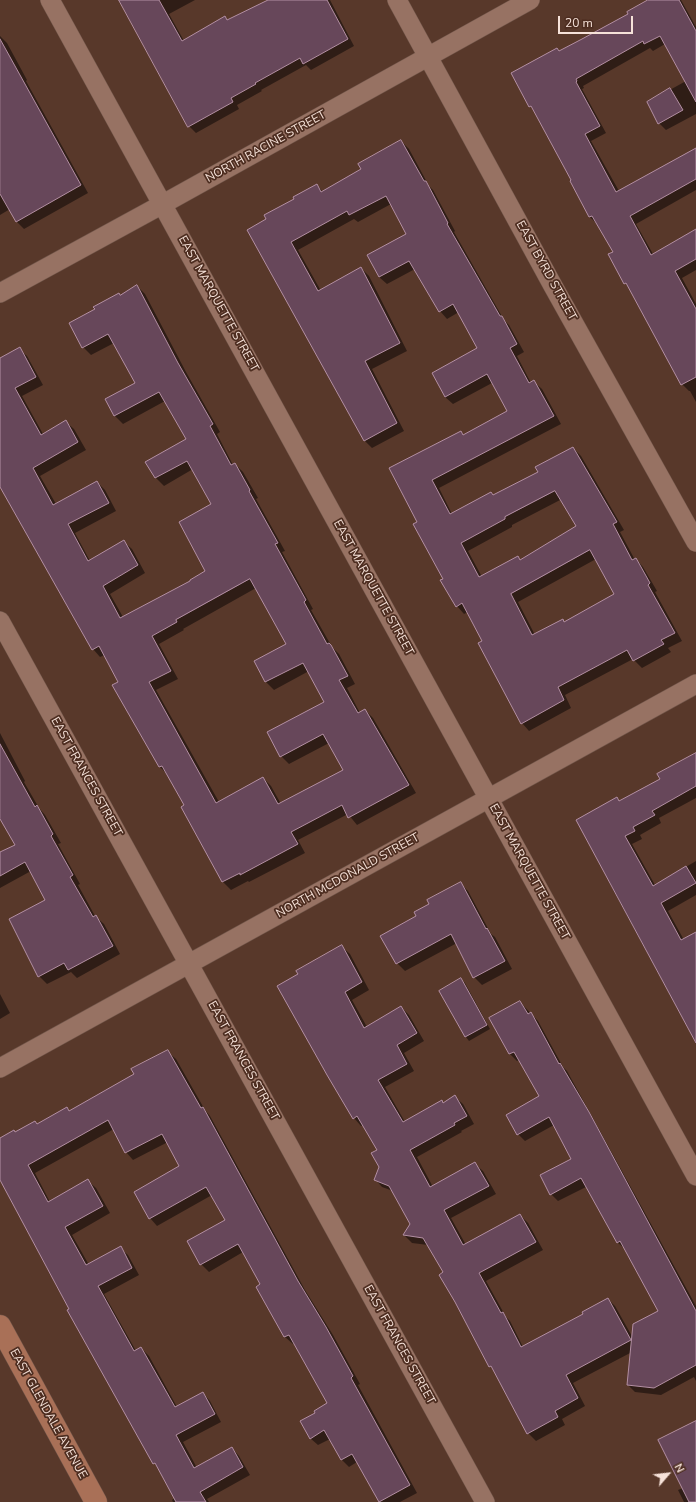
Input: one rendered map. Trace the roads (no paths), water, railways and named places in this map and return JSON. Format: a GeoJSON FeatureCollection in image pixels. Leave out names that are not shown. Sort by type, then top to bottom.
{"type":"FeatureCollection","features":[{"type":"Feature","properties":{"kind":"street","name":"EAST MARQUETTE STREET"},"geometry":{"type":"LineString","coordinates":[[50,0],[696,1176]]}},
{"type":"Feature","properties":{"kind":"street","name":"EAST BYRD STREET"},"geometry":{"type":"LineString","coordinates":[[397,0],[557,293],[696,542]]}},
{"type":"Feature","properties":{"kind":"street","name":"NORTH RACINE STREET"},"geometry":{"type":"LineString","coordinates":[[0,293],[530,0]]}},
{"type":"Feature","properties":{"kind":"street","name":"EAST FRANCES STREET"},"geometry":{"type":"LineString","coordinates":[[0,621],[485,1502]]}},
{"type":"Feature","properties":{"kind":"street","name":"NORTH MCDONALD STREET"},"geometry":{"type":"LineString","coordinates":[[0,1068],[696,684]]}},
{"type":"Feature","properties":{"kind":"street","name":"EAST GLENDALE AVENUE"},"geometry":{"type":"LineString","coordinates":[[0,1326],[96,1502]]}}]}
